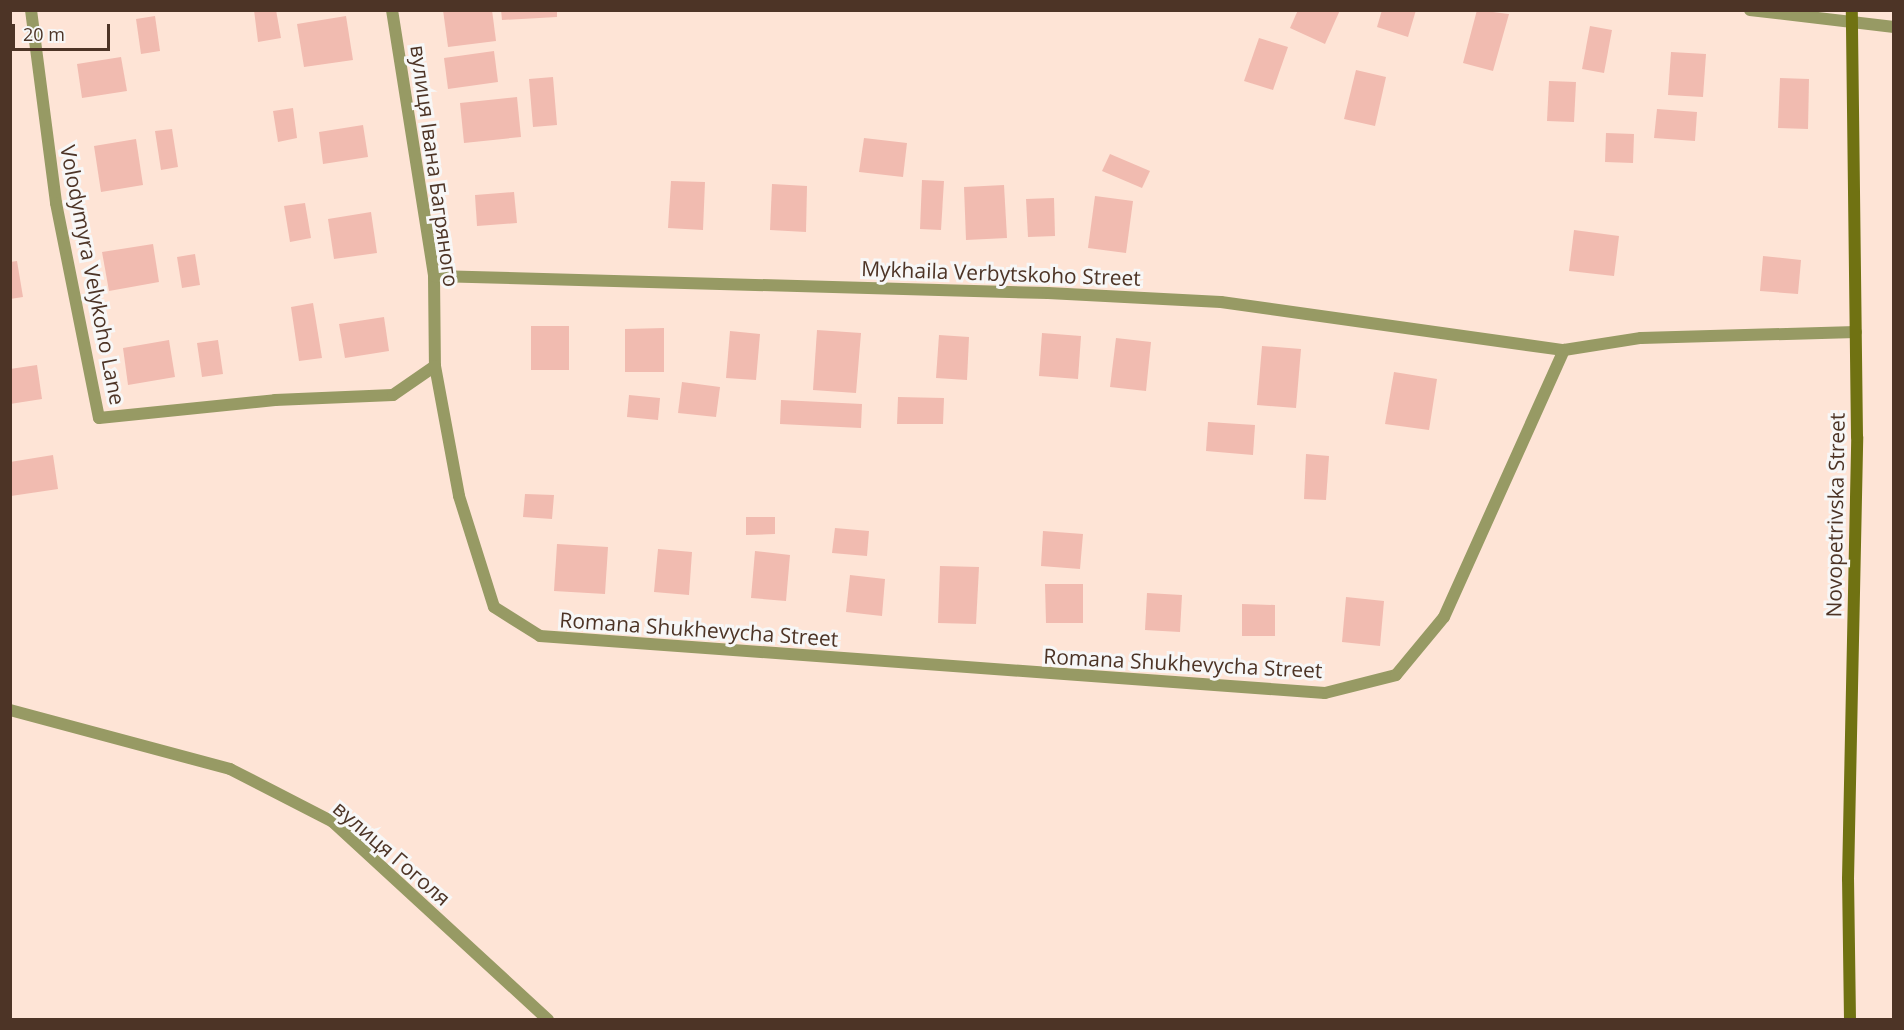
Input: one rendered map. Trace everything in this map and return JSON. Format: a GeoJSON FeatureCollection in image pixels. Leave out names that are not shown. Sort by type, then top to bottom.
{"type":"FeatureCollection","features":[{"type":"Feature","properties":{"kind":"street","name":"Volodymyra Velykoho Lane"},"geometry":{"type":"LineString","coordinates":[[31,10],[56,203],[99,418],[275,400],[393,394],[435,366]]}},
{"type":"Feature","properties":{"kind":"street","name":"вулиця Івана Багряного"},"geometry":{"type":"LineString","coordinates":[[392,10],[434,276],[435,366],[459,496],[494,607]]}},
{"type":"Feature","properties":{"kind":"street"},"geometry":{"type":"LineString","coordinates":[[1750,10],[1852,16],[1893,27]]}},
{"type":"Feature","properties":{"kind":"street","name":"Novopetrivska Street"},"geometry":{"type":"LineString","coordinates":[[1850,1020],[1848,879],[1856,333],[1852,16]]}},
{"type":"Feature","properties":{"kind":"street","name":"Mykhaila Verbytskoho Street"},"geometry":{"type":"LineString","coordinates":[[434,276],[1047,293],[1221,302],[1564,350]]}},
{"type":"Feature","properties":{"kind":"street"},"geometry":{"type":"LineString","coordinates":[[1564,350],[1641,338],[1856,333]]}},
{"type":"Feature","properties":{"kind":"street","name":"Romana Shukhevycha Street"},"geometry":{"type":"LineString","coordinates":[[494,607],[540,636],[1325,693],[1396,675],[1444,617],[1564,350]]}},
{"type":"Feature","properties":{"kind":"street","name":"вулиця Гоголя"},"geometry":{"type":"LineString","coordinates":[[10,710],[230,769],[333,822],[548,1020]]}},
{"type":"Feature","properties":{"kind":"building"},"geometry":{"type":"Polygon","coordinates":[[[254,10],[276,10],[281,38],[258,42],[254,10]]]}},
{"type":"Feature","properties":{"kind":"building"},"geometry":{"type":"Polygon","coordinates":[[[443,10],[492,10],[496,41],[448,47],[443,10]]]}},
{"type":"Feature","properties":{"kind":"building"},"geometry":{"type":"Polygon","coordinates":[[[501,10],[557,10],[557,17],[502,20],[501,10]]]}},
{"type":"Feature","properties":{"kind":"building"},"geometry":{"type":"Polygon","coordinates":[[[1298,10],[1340,10],[1325,44],[1290,28],[1298,10]]]}},
{"type":"Feature","properties":{"kind":"building"},"geometry":{"type":"Polygon","coordinates":[[[1382,10],[1416,10],[1408,37],[1377,27],[1382,10]]]}},
{"type":"Feature","properties":{"kind":"building"},"geometry":{"type":"Polygon","coordinates":[[[1477,10],[1509,14],[1493,71],[1463,63],[1477,10]]]}},
{"type":"Feature","properties":{"kind":"building"},"geometry":{"type":"Polygon","coordinates":[[[155,16],[160,51],[141,54],[136,19],[155,16]]]}},
{"type":"Feature","properties":{"kind":"building"},"geometry":{"type":"Polygon","coordinates":[[[346,16],[353,60],[304,67],[297,24],[346,16]]]}},
{"type":"Feature","properties":{"kind":"building"},"geometry":{"type":"Polygon","coordinates":[[[1590,26],[1612,30],[1604,73],[1582,69],[1590,26]]]}},
{"type":"Feature","properties":{"kind":"building"},"geometry":{"type":"Polygon","coordinates":[[[1259,38],[1288,47],[1273,90],[1244,81],[1259,38]]]}},
{"type":"Feature","properties":{"kind":"building"},"geometry":{"type":"Polygon","coordinates":[[[494,51],[498,82],[448,89],[444,58],[494,51]]]}},
{"type":"Feature","properties":{"kind":"building"},"geometry":{"type":"Polygon","coordinates":[[[1671,52],[1706,54],[1703,97],[1668,95],[1671,52]]]}},
{"type":"Feature","properties":{"kind":"building"},"geometry":{"type":"Polygon","coordinates":[[[121,57],[127,91],[82,98],[77,64],[121,57]]]}},
{"type":"Feature","properties":{"kind":"building"},"geometry":{"type":"Polygon","coordinates":[[[1356,70],[1386,77],[1375,126],[1344,119],[1356,70]]]}},
{"type":"Feature","properties":{"kind":"building"},"geometry":{"type":"Polygon","coordinates":[[[553,77],[557,125],[533,127],[529,79],[553,77]]]}},
{"type":"Feature","properties":{"kind":"building"},"geometry":{"type":"Polygon","coordinates":[[[1780,78],[1809,79],[1808,129],[1778,128],[1780,78]]]}},
{"type":"Feature","properties":{"kind":"building"},"geometry":{"type":"Polygon","coordinates":[[[1549,81],[1576,82],[1574,122],[1547,121],[1549,81]]]}},
{"type":"Feature","properties":{"kind":"building"},"geometry":{"type":"Polygon","coordinates":[[[517,97],[521,137],[464,143],[460,103],[517,97]]]}},
{"type":"Feature","properties":{"kind":"building"},"geometry":{"type":"Polygon","coordinates":[[[293,108],[297,138],[278,142],[273,111],[293,108]]]}},
{"type":"Feature","properties":{"kind":"building"},"geometry":{"type":"Polygon","coordinates":[[[1657,109],[1697,112],[1695,141],[1654,138],[1657,109]]]}},
{"type":"Feature","properties":{"kind":"building"},"geometry":{"type":"Polygon","coordinates":[[[363,125],[368,157],[323,164],[319,132],[363,125]]]}},
{"type":"Feature","properties":{"kind":"building"},"geometry":{"type":"Polygon","coordinates":[[[172,129],[178,167],[161,170],[155,131],[172,129]]]}},
{"type":"Feature","properties":{"kind":"building"},"geometry":{"type":"Polygon","coordinates":[[[1606,133],[1634,134],[1633,163],[1605,162],[1606,133]]]}},
{"type":"Feature","properties":{"kind":"building"},"geometry":{"type":"Polygon","coordinates":[[[864,138],[907,143],[903,177],[859,172],[864,138]]]}},
{"type":"Feature","properties":{"kind":"building"},"geometry":{"type":"Polygon","coordinates":[[[136,139],[143,185],[101,192],[94,146],[136,139]]]}},
{"type":"Feature","properties":{"kind":"building"},"geometry":{"type":"Polygon","coordinates":[[[1110,154],[1150,171],[1142,188],[1102,171],[1110,154]]]}},
{"type":"Feature","properties":{"kind":"building"},"geometry":{"type":"Polygon","coordinates":[[[922,180],[944,181],[941,230],[920,229],[922,180]]]}},
{"type":"Feature","properties":{"kind":"building"},"geometry":{"type":"Polygon","coordinates":[[[671,181],[705,182],[703,230],[668,228],[671,181]]]}},
{"type":"Feature","properties":{"kind":"building"},"geometry":{"type":"Polygon","coordinates":[[[772,184],[807,186],[806,232],[770,230],[772,184]]]}},
{"type":"Feature","properties":{"kind":"building"},"geometry":{"type":"Polygon","coordinates":[[[1004,185],[1007,238],[966,240],[964,187],[1004,185]]]}},
{"type":"Feature","properties":{"kind":"building"},"geometry":{"type":"Polygon","coordinates":[[[514,192],[517,223],[477,226],[475,195],[514,192]]]}},
{"type":"Feature","properties":{"kind":"building"},"geometry":{"type":"Polygon","coordinates":[[[1095,196],[1133,201],[1126,253],[1088,248],[1095,196]]]}},
{"type":"Feature","properties":{"kind":"building"},"geometry":{"type":"Polygon","coordinates":[[[1054,198],[1055,236],[1028,237],[1026,199],[1054,198]]]}},
{"type":"Feature","properties":{"kind":"building"},"geometry":{"type":"Polygon","coordinates":[[[305,203],[311,238],[290,242],[284,206],[305,203]]]}},
{"type":"Feature","properties":{"kind":"building"},"geometry":{"type":"Polygon","coordinates":[[[371,212],[377,253],[334,259],[328,219],[371,212]]]}},
{"type":"Feature","properties":{"kind":"building"},"geometry":{"type":"Polygon","coordinates":[[[1574,230],[1619,236],[1614,276],[1569,271],[1574,230]]]}},
{"type":"Feature","properties":{"kind":"building"},"geometry":{"type":"Polygon","coordinates":[[[153,244],[159,282],[109,291],[102,252],[153,244]]]}},
{"type":"Feature","properties":{"kind":"building"},"geometry":{"type":"Polygon","coordinates":[[[195,254],[200,285],[182,288],[177,257],[195,254]]]}},
{"type":"Feature","properties":{"kind":"building"},"geometry":{"type":"Polygon","coordinates":[[[1763,256],[1801,260],[1798,294],[1760,291],[1763,256]]]}},
{"type":"Feature","properties":{"kind":"building"},"geometry":{"type":"Polygon","coordinates":[[[17,261],[23,297],[10,299],[10,262],[17,261]]]}},
{"type":"Feature","properties":{"kind":"building"},"geometry":{"type":"Polygon","coordinates":[[[313,303],[322,358],[299,361],[291,307],[313,303]]]}},
{"type":"Feature","properties":{"kind":"building"},"geometry":{"type":"Polygon","coordinates":[[[384,317],[389,351],[345,358],[339,324],[384,317]]]}},
{"type":"Feature","properties":{"kind":"building"},"geometry":{"type":"Polygon","coordinates":[[[531,326],[569,326],[569,370],[531,370],[531,326]]]}},
{"type":"Feature","properties":{"kind":"building"},"geometry":{"type":"Polygon","coordinates":[[[664,328],[664,372],[625,372],[625,329],[664,328]]]}},
{"type":"Feature","properties":{"kind":"building"},"geometry":{"type":"Polygon","coordinates":[[[817,330],[861,333],[856,393],[813,390],[817,330]]]}},
{"type":"Feature","properties":{"kind":"building"},"geometry":{"type":"Polygon","coordinates":[[[730,331],[760,334],[756,380],[726,378],[730,331]]]}},
{"type":"Feature","properties":{"kind":"building"},"geometry":{"type":"Polygon","coordinates":[[[1042,333],[1081,336],[1078,379],[1039,376],[1042,333]]]}},
{"type":"Feature","properties":{"kind":"building"},"geometry":{"type":"Polygon","coordinates":[[[939,335],[969,337],[967,380],[936,378],[939,335]]]}},
{"type":"Feature","properties":{"kind":"building"},"geometry":{"type":"Polygon","coordinates":[[[1116,338],[1151,342],[1146,391],[1110,387],[1116,338]]]}},
{"type":"Feature","properties":{"kind":"building"},"geometry":{"type":"Polygon","coordinates":[[[169,340],[175,377],[128,385],[123,348],[169,340]]]}},
{"type":"Feature","properties":{"kind":"building"},"geometry":{"type":"Polygon","coordinates":[[[218,340],[223,374],[202,377],[197,343],[218,340]]]}},
{"type":"Feature","properties":{"kind":"building"},"geometry":{"type":"Polygon","coordinates":[[[1262,346],[1301,349],[1296,408],[1257,405],[1262,346]]]}},
{"type":"Feature","properties":{"kind":"building"},"geometry":{"type":"Polygon","coordinates":[[[37,365],[42,399],[10,404],[10,369],[37,365]]]}},
{"type":"Feature","properties":{"kind":"building"},"geometry":{"type":"Polygon","coordinates":[[[1394,372],[1437,379],[1429,430],[1385,424],[1394,372]]]}},
{"type":"Feature","properties":{"kind":"building"},"geometry":{"type":"Polygon","coordinates":[[[682,382],[720,387],[716,417],[678,413],[682,382]]]}},
{"type":"Feature","properties":{"kind":"building"},"geometry":{"type":"Polygon","coordinates":[[[629,395],[660,398],[658,420],[627,417],[629,395]]]}},
{"type":"Feature","properties":{"kind":"building"},"geometry":{"type":"Polygon","coordinates":[[[898,397],[944,398],[943,424],[897,424],[898,397]]]}},
{"type":"Feature","properties":{"kind":"building"},"geometry":{"type":"Polygon","coordinates":[[[781,400],[862,404],[861,428],[780,424],[781,400]]]}},
{"type":"Feature","properties":{"kind":"building"},"geometry":{"type":"Polygon","coordinates":[[[1208,422],[1255,425],[1253,455],[1206,451],[1208,422]]]}},
{"type":"Feature","properties":{"kind":"building"},"geometry":{"type":"Polygon","coordinates":[[[1306,454],[1329,456],[1326,500],[1304,499],[1306,454]]]}},
{"type":"Feature","properties":{"kind":"building"},"geometry":{"type":"Polygon","coordinates":[[[53,455],[58,489],[11,496],[10,462],[53,455]]]}},
{"type":"Feature","properties":{"kind":"building"},"geometry":{"type":"Polygon","coordinates":[[[525,494],[554,495],[552,519],[523,517],[525,494]]]}},
{"type":"Feature","properties":{"kind":"building"},"geometry":{"type":"Polygon","coordinates":[[[746,517],[775,517],[775,534],[746,535],[746,517]]]}},
{"type":"Feature","properties":{"kind":"building"},"geometry":{"type":"Polygon","coordinates":[[[835,528],[869,531],[867,556],[832,553],[835,528]]]}},
{"type":"Feature","properties":{"kind":"building"},"geometry":{"type":"Polygon","coordinates":[[[1043,531],[1083,534],[1080,569],[1041,566],[1043,531]]]}},
{"type":"Feature","properties":{"kind":"building"},"geometry":{"type":"Polygon","coordinates":[[[557,544],[608,547],[605,594],[554,591],[557,544]]]}},
{"type":"Feature","properties":{"kind":"building"},"geometry":{"type":"Polygon","coordinates":[[[658,549],[692,552],[689,595],[654,592],[658,549]]]}},
{"type":"Feature","properties":{"kind":"building"},"geometry":{"type":"Polygon","coordinates":[[[755,551],[790,555],[786,601],[751,598],[755,551]]]}},
{"type":"Feature","properties":{"kind":"building"},"geometry":{"type":"Polygon","coordinates":[[[940,566],[979,567],[976,624],[938,623],[940,566]]]}},
{"type":"Feature","properties":{"kind":"building"},"geometry":{"type":"Polygon","coordinates":[[[850,575],[885,579],[882,616],[846,612],[850,575]]]}},
{"type":"Feature","properties":{"kind":"building"},"geometry":{"type":"Polygon","coordinates":[[[1045,584],[1083,584],[1083,623],[1046,623],[1045,584]]]}},
{"type":"Feature","properties":{"kind":"building"},"geometry":{"type":"Polygon","coordinates":[[[1147,593],[1182,595],[1180,632],[1145,630],[1147,593]]]}},
{"type":"Feature","properties":{"kind":"building"},"geometry":{"type":"Polygon","coordinates":[[[1346,597],[1384,601],[1380,646],[1342,642],[1346,597]]]}},
{"type":"Feature","properties":{"kind":"building"},"geometry":{"type":"Polygon","coordinates":[[[1242,604],[1275,605],[1275,636],[1242,636],[1242,604]]]}}]}
